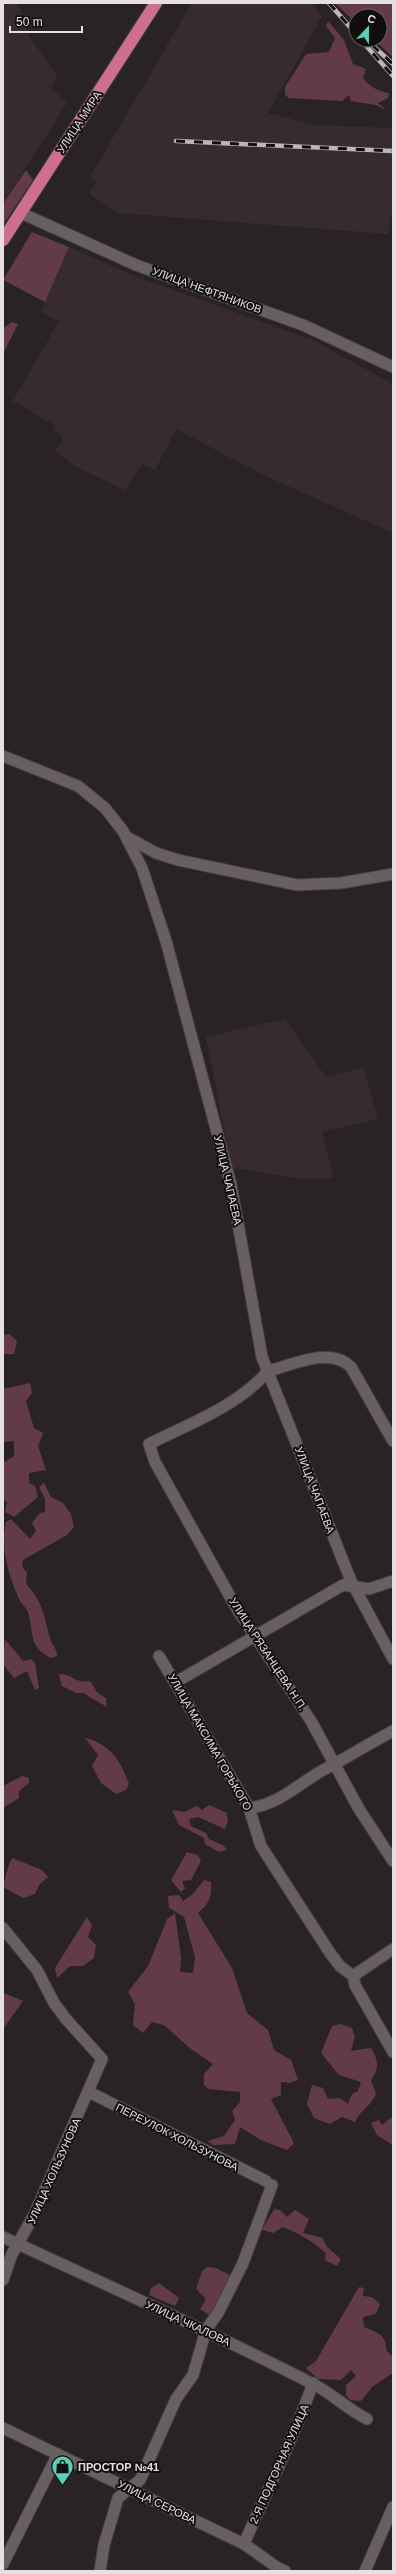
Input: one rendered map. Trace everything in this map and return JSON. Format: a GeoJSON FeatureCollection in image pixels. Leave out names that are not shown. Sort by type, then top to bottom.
{"type":"FeatureCollection","features":[{"type":"Feature","properties":{"kind":"highway","name":"УЛИЦА МИРА"},"geometry":{"type":"LineString","coordinates":[[3,240],[156,3]]}},
{"type":"Feature","properties":{"kind":"street","name":"УЛИЦА НЕФТЯНИКОВ"},"geometry":{"type":"LineString","coordinates":[[21,213],[136,265],[303,325],[393,367]]}},
{"type":"Feature","properties":{"kind":"street","name":"УЛИЦА ЧАПАЕВА"},"geometry":{"type":"LineString","coordinates":[[3,756],[78,786],[105,808],[127,837],[142,868],[166,941],[232,1186],[262,1357],[354,1587],[393,1659]]}},
{"type":"Feature","properties":{"kind":"street"},"geometry":{"type":"LineString","coordinates":[[127,837],[156,853],[178,860],[296,885],[341,883],[393,874]]}},
{"type":"Feature","properties":{"kind":"street"},"geometry":{"type":"LineString","coordinates":[[268,1371],[328,1357],[346,1362],[351,1368],[393,1441]]}},
{"type":"Feature","properties":{"kind":"street","name":"УЛИЦА РЯЗАНЦЕВА Н.П."},"geometry":{"type":"LineString","coordinates":[[268,1371],[260,1381],[223,1407],[149,1444],[155,1462],[174,1498],[207,1551],[237,1609],[256,1636],[322,1740],[333,1766],[393,1861]]}},
{"type":"Feature","properties":{"kind":"street"},"geometry":{"type":"LineString","coordinates":[[176,1682],[343,1585],[369,1589],[393,1581]]}},
{"type":"Feature","properties":{"kind":"street","name":"УЛИЦА МАКСИМА ГОРЬКОГО"},"geometry":{"type":"LineString","coordinates":[[159,1656],[176,1682],[249,1808],[261,1846],[277,1873],[301,1905],[340,1966],[353,1976],[355,1985],[393,2052]]}},
{"type":"Feature","properties":{"kind":"street"},"geometry":{"type":"LineString","coordinates":[[249,1808],[262,1807],[278,1800],[393,1731]]}},
{"type":"Feature","properties":{"kind":"street","name":"УЛИЦА ХОЛЬЗУНОВА"},"geometry":{"type":"LineString","coordinates":[[3,1928],[37,1970],[54,2003],[102,2060],[34,2215],[17,2244],[3,2280]]}},
{"type":"Feature","properties":{"kind":"street"},"geometry":{"type":"LineString","coordinates":[[353,1976],[393,1949]]}},
{"type":"Feature","properties":{"kind":"street","name":"ПЕРЕУЛОК ХОЛЬЗУНОВА"},"geometry":{"type":"LineString","coordinates":[[89,2092],[269,2183],[243,2263],[218,2313],[206,2330]]}},
{"type":"Feature","properties":{"kind":"street","name":"УЛИЦА ЧКАЛОВА"},"geometry":{"type":"LineString","coordinates":[[3,2237],[206,2330],[313,2383],[336,2397],[347,2408],[367,2419]]}},
{"type":"Feature","properties":{"kind":"street"},"geometry":{"type":"LineString","coordinates":[[103,2570],[104,2546],[118,2498],[140,2480],[176,2399],[193,2375],[206,2330]]}},
{"type":"Feature","properties":{"kind":"street","name":"2-Я ПОДГОРНАЯ УЛИЦА"},"geometry":{"type":"LineString","coordinates":[[244,2544],[279,2462],[297,2429],[313,2383]]}},
{"type":"Feature","properties":{"kind":"street","name":"УЛИЦА СЕРОВА"},"geometry":{"type":"LineString","coordinates":[[3,2428],[244,2544],[281,2570]]}},
{"type":"Feature","properties":{"kind":"street"},"geometry":{"type":"LineString","coordinates":[[3,2564],[58,2454]]}},
{"type":"Feature","properties":{"kind":"street"},"geometry":{"type":"LineString","coordinates":[[364,2571],[393,2507]]}},
{"type":"Feature","properties":{"kind":"shaded area"},"geometry":{"type":"Polygon","coordinates":[[[3,3],[18,3],[29,36],[57,76],[51,88],[67,103],[3,204],[3,3]]]}},
{"type":"Feature","properties":{"kind":"shaded area"},"geometry":{"type":"Polygon","coordinates":[[[192,3],[311,3],[322,16],[268,113],[314,125],[393,128],[393,207],[388,234],[119,213],[89,194],[97,181],[90,177],[192,3]]]}},
{"type":"Feature","properties":{"kind":"shaded area"},"geometry":{"type":"Polygon","coordinates":[[[335,3],[393,3],[393,57],[383,48],[388,48],[388,8],[348,8],[348,15],[335,3]]]}},
{"type":"Feature","properties":{"kind":"shaded area"},"geometry":{"type":"Polygon","coordinates":[[[328,21],[344,40],[353,64],[366,69],[363,78],[368,84],[381,91],[389,93],[388,98],[378,103],[386,110],[376,105],[351,101],[349,95],[342,101],[289,98],[285,95],[285,87],[306,54],[329,52],[335,38],[326,26],[328,21]]]}},
{"type":"Feature","properties":{"kind":"shaded area"},"geometry":{"type":"Polygon","coordinates":[[[26,170],[33,180],[3,225],[3,204],[26,170]]]}},
{"type":"Feature","properties":{"kind":"shaded area"},"geometry":{"type":"Polygon","coordinates":[[[32,232],[69,247],[45,302],[3,280],[32,232]]]}},
{"type":"Feature","properties":{"kind":"shaded area"},"geometry":{"type":"Polygon","coordinates":[[[69,247],[135,276],[315,341],[393,384],[393,533],[261,474],[176,429],[155,470],[142,464],[125,490],[73,465],[55,451],[62,442],[61,435],[53,431],[56,426],[13,401],[59,321],[41,312],[69,247]]]}},
{"type":"Feature","properties":{"kind":"shaded area"},"geometry":{"type":"Polygon","coordinates":[[[12,322],[18,324],[3,354],[3,328],[12,322]]]}},
{"type":"Feature","properties":{"kind":"shaded area"},"geometry":{"type":"Polygon","coordinates":[[[285,1019],[326,1077],[364,1068],[378,1119],[322,1132],[334,1178],[305,1179],[232,1168],[206,1037],[285,1019]]]}},
{"type":"Feature","properties":{"kind":"shaded area"},"geometry":{"type":"Polygon","coordinates":[[[9,1334],[17,1341],[14,1354],[3,1354],[3,1335],[9,1334]]]}},
{"type":"Feature","properties":{"kind":"shaded area"},"geometry":{"type":"Polygon","coordinates":[[[30,1383],[32,1393],[26,1401],[34,1428],[43,1433],[38,1446],[46,1470],[29,1473],[29,1483],[35,1486],[38,1497],[14,1517],[5,1512],[7,1502],[3,1499],[3,1463],[14,1456],[14,1441],[3,1442],[3,1389],[30,1383]]]}},
{"type":"Feature","properties":{"kind":"shaded area"},"geometry":{"type":"Polygon","coordinates":[[[44,1483],[51,1497],[63,1503],[71,1514],[74,1527],[67,1535],[23,1560],[22,1566],[27,1573],[26,1584],[39,1603],[50,1638],[56,1651],[57,1656],[51,1658],[44,1654],[35,1644],[28,1612],[19,1599],[6,1562],[4,1542],[6,1522],[11,1519],[30,1539],[36,1531],[32,1523],[40,1513],[45,1512],[45,1499],[39,1487],[44,1483]]]}},
{"type":"Feature","properties":{"kind":"shaded area"},"geometry":{"type":"Polygon","coordinates":[[[5,1639],[23,1661],[31,1659],[35,1663],[39,1688],[35,1690],[27,1671],[14,1678],[3,1664],[5,1639]]]}},
{"type":"Feature","properties":{"kind":"shaded area"},"geometry":{"type":"Polygon","coordinates":[[[59,1674],[67,1675],[85,1682],[90,1681],[98,1693],[106,1698],[107,1707],[83,1693],[76,1693],[62,1686],[59,1674]]]}},
{"type":"Feature","properties":{"kind":"shaded area"},"geometry":{"type":"Polygon","coordinates":[[[85,1738],[101,1744],[113,1754],[122,1768],[129,1784],[126,1790],[116,1794],[101,1783],[92,1766],[98,1755],[85,1738]]]}},
{"type":"Feature","properties":{"kind":"shaded area"},"geometry":{"type":"Polygon","coordinates":[[[22,1776],[29,1778],[29,1783],[19,1791],[19,1798],[3,1808],[3,1786],[22,1776]]]}},
{"type":"Feature","properties":{"kind":"shaded area"},"geometry":{"type":"Polygon","coordinates":[[[209,1805],[227,1813],[228,1821],[225,1829],[198,1817],[189,1819],[191,1826],[206,1833],[209,1839],[224,1846],[227,1850],[219,1852],[205,1844],[204,1838],[179,1825],[172,1810],[184,1812],[197,1806],[202,1810],[209,1805]]]}},
{"type":"Feature","properties":{"kind":"shaded area"},"geometry":{"type":"Polygon","coordinates":[[[187,1852],[198,1855],[201,1861],[191,1880],[182,1881],[185,1888],[181,1892],[171,1880],[187,1852]]]}},
{"type":"Feature","properties":{"kind":"shaded area"},"geometry":{"type":"Polygon","coordinates":[[[12,1858],[42,1870],[48,1877],[39,1885],[35,1894],[23,1898],[3,1887],[12,1858]]]}},
{"type":"Feature","properties":{"kind":"shaded area"},"geometry":{"type":"Polygon","coordinates":[[[204,1880],[211,1882],[211,1892],[209,1900],[198,1913],[232,1968],[247,2013],[268,2030],[274,2050],[291,2060],[298,2080],[290,2083],[281,2082],[281,2095],[271,2099],[294,2143],[287,2150],[261,2140],[240,2127],[235,2144],[213,2145],[208,2141],[224,2136],[235,2120],[232,2111],[240,2102],[240,2092],[208,2089],[204,2085],[204,2074],[213,2064],[191,2049],[164,2025],[152,2022],[143,2033],[133,2025],[135,2004],[128,1992],[148,1966],[167,1919],[175,1913],[181,1958],[180,1972],[193,1973],[195,1957],[184,1917],[169,1908],[168,1896],[179,1895],[183,1901],[193,1894],[204,1880]]]}},
{"type":"Feature","properties":{"kind":"shaded area"},"geometry":{"type":"Polygon","coordinates":[[[87,1917],[92,1925],[88,1937],[96,1945],[94,1958],[83,1966],[70,1966],[57,1978],[55,1968],[87,1917]]]}},
{"type":"Feature","properties":{"kind":"shaded area"},"geometry":{"type":"Polygon","coordinates":[[[4,1993],[23,2001],[3,2029],[3,1995],[4,1993]]]}},
{"type":"Feature","properties":{"kind":"shaded area"},"geometry":{"type":"Polygon","coordinates":[[[340,2024],[352,2028],[355,2037],[351,2051],[371,2048],[377,2064],[376,2072],[371,2080],[376,2094],[355,2122],[342,2117],[330,2124],[314,2118],[307,2104],[312,2085],[323,2088],[328,2099],[340,2098],[348,2104],[352,2094],[358,2091],[361,2082],[339,2075],[321,2053],[332,2026],[340,2024]]]}},
{"type":"Feature","properties":{"kind":"shaded area"},"geometry":{"type":"Polygon","coordinates":[[[393,2116],[393,2145],[377,2135],[371,2123],[379,2120],[382,2125],[393,2116]]]}},
{"type":"Feature","properties":{"kind":"shaded area"},"geometry":{"type":"Polygon","coordinates":[[[274,2209],[280,2210],[287,2217],[295,2210],[309,2219],[303,2233],[323,2238],[326,2246],[341,2259],[337,2266],[325,2260],[326,2253],[321,2249],[294,2232],[283,2227],[273,2233],[262,2230],[274,2209]]]}},
{"type":"Feature","properties":{"kind":"shaded area"},"geometry":{"type":"Polygon","coordinates":[[[207,2267],[216,2268],[230,2275],[215,2309],[209,2315],[200,2309],[206,2299],[196,2289],[202,2271],[207,2267]]]}},
{"type":"Feature","properties":{"kind":"shaded area"},"geometry":{"type":"Polygon","coordinates":[[[159,2283],[179,2298],[175,2306],[149,2295],[151,2288],[159,2283]]]}},
{"type":"Feature","properties":{"kind":"shaded area"},"geometry":{"type":"Polygon","coordinates":[[[359,2287],[364,2288],[363,2296],[372,2297],[380,2304],[376,2314],[363,2317],[364,2327],[380,2334],[385,2340],[386,2350],[393,2357],[393,2373],[372,2387],[361,2401],[350,2400],[346,2395],[346,2385],[356,2376],[351,2370],[341,2380],[318,2379],[306,2368],[316,2361],[359,2287]]]}},
{"type":"Feature","properties":{"kind":"railway"},"geometry":{"type":"LineString","coordinates":[[329,3],[348,25]]}},
{"type":"Feature","properties":{"kind":"railway"},"geometry":{"type":"LineString","coordinates":[[368,48],[393,76]]}},
{"type":"Feature","properties":{"kind":"railway"},"geometry":{"type":"LineString","coordinates":[[375,48],[393,64]]}},
{"type":"Feature","properties":{"kind":"railway"},"geometry":{"type":"LineString","coordinates":[[176,141],[393,151]]}},
{"type":"Feature","properties":{"kind":"place","name":"ПРОСТОР №41"},"geometry":{"type":"Point","coordinates":[63,2486]}}]}
